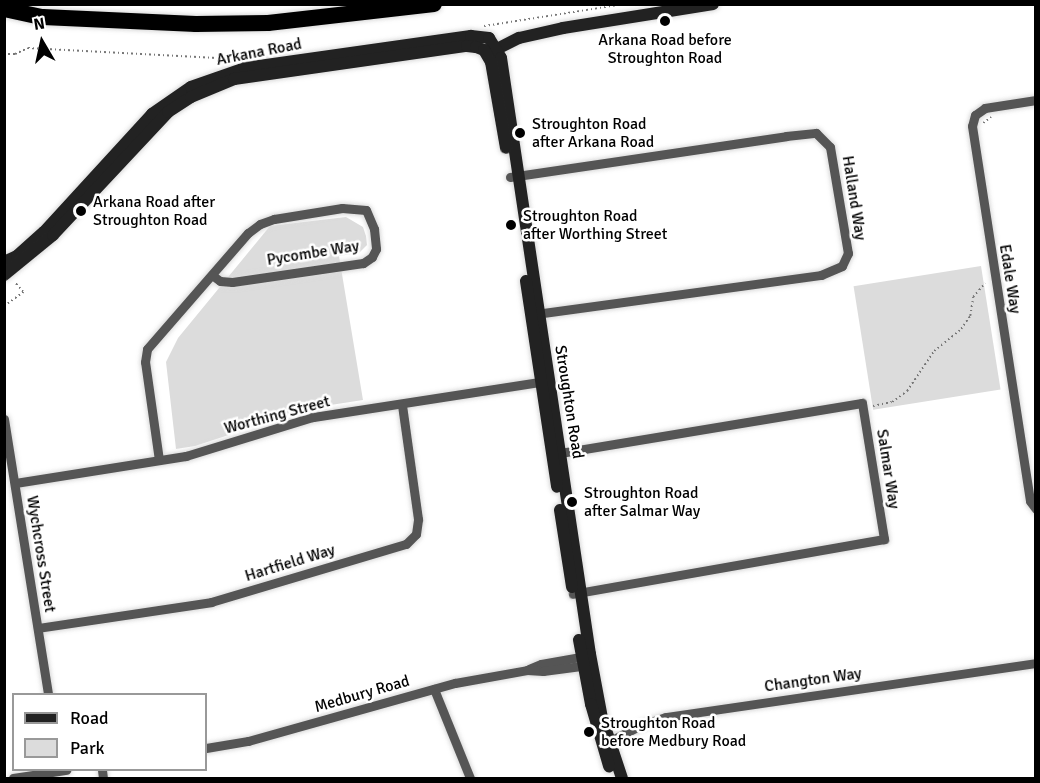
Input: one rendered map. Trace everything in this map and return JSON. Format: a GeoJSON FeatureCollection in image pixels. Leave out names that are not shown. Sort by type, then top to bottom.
{"type":"FeatureCollection","features":[{"type":"Feature","properties":{"kind":"highway"},"geometry":{"type":"LineString","coordinates":[[4,9],[43,17],[196,24],[280,22],[434,4]]}},
{"type":"Feature","properties":{"kind":"street","name":"Arkana Road"},"geometry":{"type":"LineString","coordinates":[[5,270],[53,235],[159,121],[191,97],[234,79],[468,46],[487,43],[526,30],[551,26],[563,28],[713,4]]}},
{"type":"Feature","properties":{"kind":"street","name":"Arkana Road"},"geometry":{"type":"LineString","coordinates":[[5,270],[44,232],[142,123],[191,87],[245,68],[487,43]]}},
{"type":"Feature","properties":{"kind":"street","name":"Stroughton Road"},"geometry":{"type":"LineString","coordinates":[[487,43],[514,176],[587,661],[614,778]]}},
{"type":"Feature","properties":{"kind":"street","name":"Edale Way"},"geometry":{"type":"LineString","coordinates":[[1035,100],[985,108],[975,115],[972,126],[1030,501],[1035,509]]}},
{"type":"Feature","properties":{"kind":"street","name":"Halland Way"},"geometry":{"type":"LineString","coordinates":[[514,176],[816,133],[830,147],[848,253],[842,266],[821,275],[535,314]]}},
{"type":"Feature","properties":{"kind":"street","name":"Pycombe Way"},"geometry":{"type":"LineString","coordinates":[[159,460],[145,362],[147,348],[248,233],[260,224],[274,219],[342,208],[366,210],[374,229],[376,249],[372,257],[363,263],[231,282],[220,281],[212,275]]}},
{"type":"Feature","properties":{"kind":"street","name":"Worthing Street"},"geometry":{"type":"LineString","coordinates":[[15,483],[186,456],[313,417],[544,382]]}},
{"type":"Feature","properties":{"kind":"street","name":"Salmar Way"},"geometry":{"type":"LineString","coordinates":[[556,453],[862,403],[884,539],[577,594]]}},
{"type":"Feature","properties":{"kind":"street","name":"Hartfield Way"},"geometry":{"type":"LineString","coordinates":[[38,628],[211,602],[406,544],[416,534],[418,519],[402,405]]}},
{"type":"Feature","properties":{"kind":"street","name":"Wychcross Street"},"geometry":{"type":"LineString","coordinates":[[4,419],[7,456],[15,483],[48,693]]}},
{"type":"Feature","properties":{"kind":"street","name":"Medbury Road"},"geometry":{"type":"LineString","coordinates":[[207,748],[248,741],[434,689],[527,670],[587,661]]}},
{"type":"Feature","properties":{"kind":"street","name":"Changton Way"},"geometry":{"type":"LineString","coordinates":[[605,743],[641,725],[666,717],[1035,663]]}},
{"type":"Feature","properties":{"kind":"street"},"geometry":{"type":"LineString","coordinates":[[434,689],[470,778]]}},
{"type":"Feature","properties":{"kind":"street","name":"Stroughton Road"},"geometry":{"type":"LineString","coordinates":[[605,743],[622,778]]}},
{"type":"Feature","properties":{"kind":"street"},"geometry":{"type":"LineString","coordinates":[[14,778],[56,771]]}},
{"type":"Feature","properties":{"kind":"path"},"geometry":{"type":"LineString","coordinates":[[487,43],[625,4]]}},
{"type":"Feature","properties":{"kind":"path"},"geometry":{"type":"LineString","coordinates":[[4,54],[15,54],[27,48],[240,59]]}},
{"type":"Feature","properties":{"kind":"path"},"geometry":{"type":"LineString","coordinates":[[979,128],[992,115]]}},
{"type":"Feature","properties":{"kind":"path"},"geometry":{"type":"LineString","coordinates":[[4,306],[22,292],[5,270]]}},
{"type":"Feature","properties":{"kind":"path"},"geometry":{"type":"LineString","coordinates":[[863,408],[892,402],[907,391],[934,351],[962,329],[970,316],[978,289],[986,283],[996,281]]}},
{"type":"Feature","properties":{"kind":"green space"},"geometry":{"type":"Polygon","coordinates":[[[346,217],[363,227],[367,245],[359,253],[339,256],[363,400],[311,408],[195,446],[176,449],[166,362],[178,338],[270,226],[346,217]]]}},
{"type":"Feature","properties":{"kind":"green space"},"geometry":{"type":"Polygon","coordinates":[[[981,266],[1001,389],[873,410],[854,286],[981,266]]]}},
{"type":"Feature","properties":{"kind":"place","name":"Arkana Road before Stroughton Road"},"geometry":{"type":"Point","coordinates":[665,21]}},
{"type":"Feature","properties":{"kind":"place","name":"Stroughton Road after Arkana Road"},"geometry":{"type":"Point","coordinates":[520,133]}},
{"type":"Feature","properties":{"kind":"place","name":"Arkana Road after Stroughton Road"},"geometry":{"type":"Point","coordinates":[81,211]}},
{"type":"Feature","properties":{"kind":"place","name":"Stroughton Road after Worthing Street"},"geometry":{"type":"Point","coordinates":[511,225]}},
{"type":"Feature","properties":{"kind":"place","name":"Stroughton Road after Salmar Way"},"geometry":{"type":"Point","coordinates":[572,502]}},
{"type":"Feature","properties":{"kind":"place","name":"Stroughton Road before Medbury Road"},"geometry":{"type":"Point","coordinates":[589,732]}}]}
